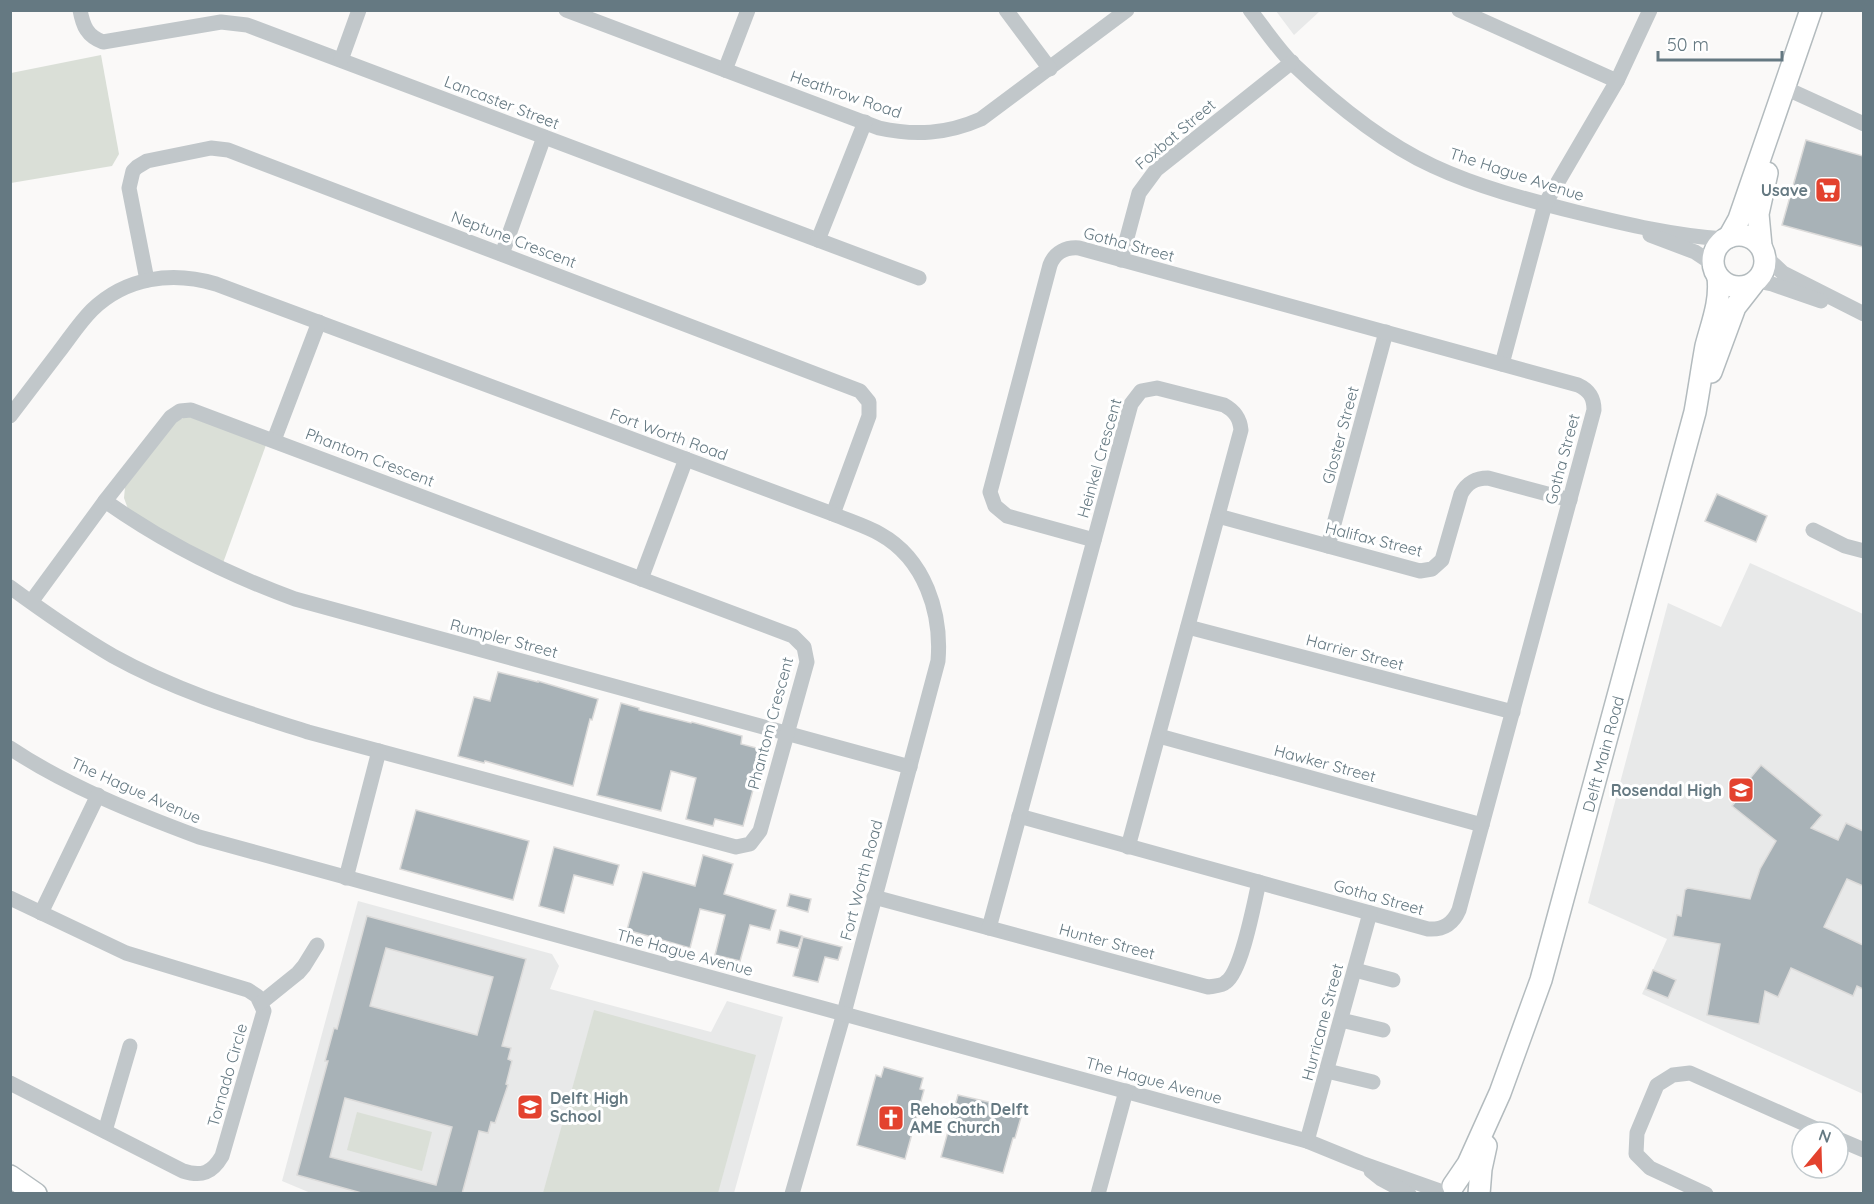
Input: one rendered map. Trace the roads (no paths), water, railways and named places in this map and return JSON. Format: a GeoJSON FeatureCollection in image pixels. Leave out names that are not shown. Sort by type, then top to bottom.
{"type":"FeatureCollection","features":[{"type":"Feature","properties":{"kind":"street","name":"Lancaster Street"},"geometry":{"type":"LineString","coordinates":[[80,10],[87,31],[92,37],[103,42],[221,22],[247,25],[919,278]]}},
{"type":"Feature","properties":{"kind":"street"},"geometry":{"type":"LineString","coordinates":[[341,60],[360,10]]}},
{"type":"Feature","properties":{"kind":"street","name":"Heathrow Road"},"geometry":{"type":"LineString","coordinates":[[566,10],[879,128],[910,133],[939,132],[981,119],[1127,10]]}},
{"type":"Feature","properties":{"kind":"street"},"geometry":{"type":"LineString","coordinates":[[725,70],[748,10]]}},
{"type":"Feature","properties":{"kind":"street"},"geometry":{"type":"LineString","coordinates":[[1006,10],[1050,69]]}},
{"type":"Feature","properties":{"kind":"street","name":"The Hague Avenue"},"geometry":{"type":"LineString","coordinates":[[1250,10],[1292,62],[1345,110],[1387,140],[1432,166],[1509,194],[1616,222],[1687,235],[1727,238]]}},
{"type":"Feature","properties":{"kind":"street"},"geometry":{"type":"LineString","coordinates":[[1459,10],[1617,81]]}},
{"type":"Feature","properties":{"kind":"street"},"geometry":{"type":"LineString","coordinates":[[1502,364],[1545,204],[1617,81],[1650,10]]}},
{"type":"Feature","properties":{"kind":"street"},"geometry":{"type":"LineString","coordinates":[[1783,93],[1759,210],[1758,225],[1764,270],[1755,283],[1745,288],[1736,288],[1728,285],[1715,271],[1715,250],[1727,238],[1739,219],[1811,10]]}},
{"type":"Feature","properties":{"kind":"street","name":"Foxbat Street"},"geometry":{"type":"LineString","coordinates":[[1121,260],[1138,193],[1144,183],[1156,170],[1292,62]]}},
{"type":"Feature","properties":{"kind":"street"},"geometry":{"type":"LineString","coordinates":[[1783,93],[1863,124]]}},
{"type":"Feature","properties":{"kind":"street"},"geometry":{"type":"LineString","coordinates":[[818,240],[865,122]]}},
{"type":"Feature","properties":{"kind":"street"},"geometry":{"type":"LineString","coordinates":[[502,254],[544,137]]}},
{"type":"Feature","properties":{"kind":"street","name":"Neptune Crescent"},"geometry":{"type":"LineString","coordinates":[[147,280],[129,188],[133,171],[147,161],[211,148],[236,152],[855,388],[864,394],[869,402],[869,416],[833,514]]}},
{"type":"Feature","properties":{"kind":"street","name":"The Hague Avenue"},"geometry":{"type":"LineString","coordinates":[[1616,222],[1684,247],[1715,271]]}},
{"type":"Feature","properties":{"kind":"street"},"geometry":{"type":"LineString","coordinates":[[1727,238],[1749,236],[1783,273],[1863,315]]}},
{"type":"Feature","properties":{"kind":"street","name":"Gotha Street"},"geometry":{"type":"LineString","coordinates":[[1019,816],[1428,929],[1439,929],[1451,923],[1460,910],[1594,410],[1593,398],[1585,388],[1578,385],[1502,364],[1121,260],[1073,248],[1061,251],[1053,260],[990,492],[995,506],[1007,516],[1094,540]]}},
{"type":"Feature","properties":{"kind":"street","name":"Delft Main Road"},"geometry":{"type":"LineString","coordinates":[[1451,1191],[1468,1164],[1500,1093],[1544,969],[1695,412],[1706,347],[1718,303],[1715,271]]}},
{"type":"Feature","properties":{"kind":"street","name":"Fort Worth Road"},"geometry":{"type":"LineString","coordinates":[[10,416],[91,310],[117,291],[147,280],[175,276],[203,280],[833,514],[880,534],[894,544],[916,568],[932,598],[939,629],[938,661],[844,1013],[792,1194]]}},
{"type":"Feature","properties":{"kind":"street"},"geometry":{"type":"LineString","coordinates":[[1755,283],[1772,284],[1863,315]]}},
{"type":"Feature","properties":{"kind":"street","name":"Delft Main Road"},"geometry":{"type":"LineString","coordinates":[[1695,412],[1720,352],[1735,307],[1755,283]]}},
{"type":"Feature","properties":{"kind":"street"},"geometry":{"type":"LineString","coordinates":[[274,440],[319,322]]}},
{"type":"Feature","properties":{"kind":"street","name":"Gloster Street"},"geometry":{"type":"LineString","coordinates":[[1328,546],[1386,332]]}},
{"type":"Feature","properties":{"kind":"street","name":"Heinkel Crescent"},"geometry":{"type":"LineString","coordinates":[[989,928],[1131,404],[1136,395],[1146,389],[1157,388],[1224,405],[1238,417],[1241,430],[1128,847]]}},
{"type":"Feature","properties":{"kind":"street","name":"Phantom Crescent"},"geometry":{"type":"LineString","coordinates":[[10,587],[31,603],[50,617],[114,656],[185,689],[246,713],[308,732],[736,847],[750,844],[760,831],[807,662],[807,654],[801,643],[792,636],[196,411],[180,411],[171,417],[105,501],[31,603]]}},
{"type":"Feature","properties":{"kind":"street"},"geometry":{"type":"LineString","coordinates":[[641,579],[686,459]]}},
{"type":"Feature","properties":{"kind":"street","name":"Halifax Street"},"geometry":{"type":"LineString","coordinates":[[1218,516],[1414,570],[1426,571],[1442,560],[1461,494],[1471,482],[1488,477],[1570,500]]}},
{"type":"Feature","properties":{"kind":"street","name":"Rumpler Street"},"geometry":{"type":"LineString","coordinates":[[105,501],[146,530],[210,565],[295,599],[910,767]]}},
{"type":"Feature","properties":{"kind":"street"},"geometry":{"type":"LineString","coordinates":[[1813,530],[1863,552]]}},
{"type":"Feature","properties":{"kind":"street","name":"Harrier Street"},"geometry":{"type":"LineString","coordinates":[[1188,627],[1513,712]]}},
{"type":"Feature","properties":{"kind":"street","name":"Hawker Street"},"geometry":{"type":"LineString","coordinates":[[1159,736],[1482,825]]}},
{"type":"Feature","properties":{"kind":"street","name":"The Hague Avenue"},"geometry":{"type":"LineString","coordinates":[[10,748],[98,795],[146,817],[199,837],[1307,1141],[1361,1163],[1451,1191]]}},
{"type":"Feature","properties":{"kind":"street"},"geometry":{"type":"LineString","coordinates":[[346,878],[379,751]]}},
{"type":"Feature","properties":{"kind":"street"},"geometry":{"type":"LineString","coordinates":[[41,913],[98,795]]}},
{"type":"Feature","properties":{"kind":"street","name":"Hunter Street"},"geometry":{"type":"LineString","coordinates":[[874,897],[1208,987],[1225,984],[1233,976],[1259,882]]}},
{"type":"Feature","properties":{"kind":"street"},"geometry":{"type":"LineString","coordinates":[[10,898],[138,958],[248,990],[262,1002],[298,973],[317,945]]}},
{"type":"Feature","properties":{"kind":"street","name":"Hurricane Street"},"geometry":{"type":"LineString","coordinates":[[1307,1141],[1371,913]]}},
{"type":"Feature","properties":{"kind":"street"},"geometry":{"type":"LineString","coordinates":[[1355,970],[1393,980]]}},
{"type":"Feature","properties":{"kind":"street","name":"Tornado Circle"},"geometry":{"type":"LineString","coordinates":[[10,1083],[183,1171],[207,1174],[222,1156],[264,1011],[262,1002]]}},
{"type":"Feature","properties":{"kind":"street"},"geometry":{"type":"LineString","coordinates":[[1341,1020],[1383,1030]]}},
{"type":"Feature","properties":{"kind":"street"},"geometry":{"type":"LineString","coordinates":[[105,1131],[130,1046]]}},
{"type":"Feature","properties":{"kind":"street"},"geometry":{"type":"LineString","coordinates":[[1327,1071],[1373,1082]]}},
{"type":"Feature","properties":{"kind":"street"},"geometry":{"type":"LineString","coordinates":[[1707,1194],[1650,1168],[1636,1154],[1637,1133],[1657,1085],[1673,1074],[1690,1073],[1796,1120]]}},
{"type":"Feature","properties":{"kind":"street"},"geometry":{"type":"LineString","coordinates":[[1098,1194],[1126,1090]]}},
{"type":"Feature","properties":{"kind":"street","name":"Delft Main Road"},"geometry":{"type":"LineString","coordinates":[[1479,1194],[1481,1169],[1500,1093]]}},
{"type":"Feature","properties":{"kind":"street","name":"The Hague Avenue"},"geometry":{"type":"LineString","coordinates":[[1361,1163],[1381,1179],[1409,1194]]}},
{"type":"Feature","properties":{"kind":"street"},"geometry":{"type":"LineString","coordinates":[[10,1176],[36,1194]]}},
{"type":"Feature","properties":{"kind":"place","name":"Usave"},"geometry":{"type":"Point","coordinates":[1828,190]}},
{"type":"Feature","properties":{"kind":"place","name":"Rosendal High"},"geometry":{"type":"Point","coordinates":[1741,790]}},
{"type":"Feature","properties":{"kind":"place","name":"Delft High School"},"geometry":{"type":"Point","coordinates":[530,1107]}},
{"type":"Feature","properties":{"kind":"place","name":"Rehoboth Delft AME Church"},"geometry":{"type":"Point","coordinates":[891,1118]}}]}
